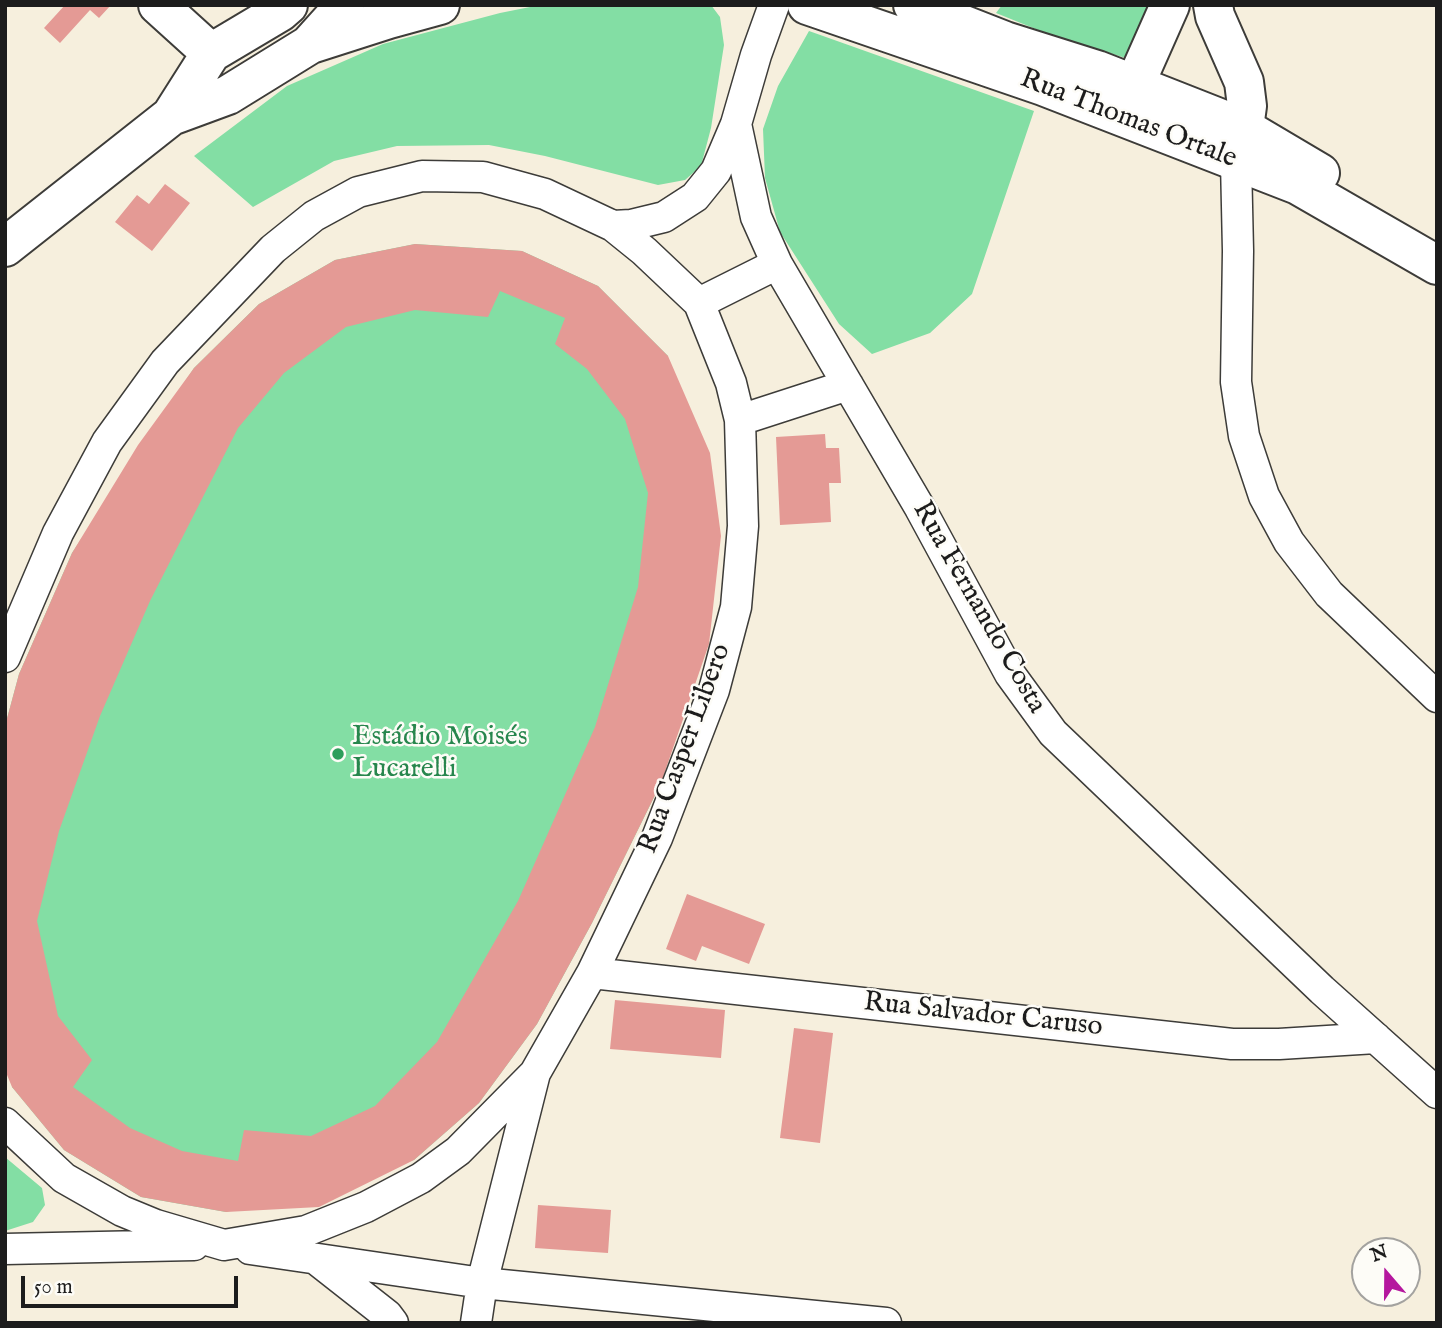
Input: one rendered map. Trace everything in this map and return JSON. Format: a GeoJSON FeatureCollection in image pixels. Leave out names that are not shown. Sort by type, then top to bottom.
{"type":"FeatureCollection","features":[{"type":"Feature","properties":{"kind":"main road"},"geometry":{"type":"LineString","coordinates":[[158,5],[211,53]]}},
{"type":"Feature","properties":{"kind":"main road"},"geometry":{"type":"LineString","coordinates":[[309,45],[345,5]]}},
{"type":"Feature","properties":{"kind":"main road"},"geometry":{"type":"LineString","coordinates":[[5,247],[171,116],[228,95],[309,45],[440,5]]}},
{"type":"Feature","properties":{"kind":"main road","name":"Rua Thomas Ortale"},"geometry":{"type":"LineString","coordinates":[[807,5],[1043,86],[1240,145],[1298,185],[1437,265]]}},
{"type":"Feature","properties":{"kind":"main road"},"geometry":{"type":"LineString","coordinates":[[1135,84],[1170,5]]}},
{"type":"Feature","properties":{"kind":"main road"},"geometry":{"type":"LineString","coordinates":[[1213,5],[1244,82],[1247,106],[1240,145]]}},
{"type":"Feature","properties":{"kind":"main road","name":"Rua Thomas Ortale"},"geometry":{"type":"LineString","coordinates":[[915,6],[1005,41],[1135,84],[1240,145],[1437,242]]}},
{"type":"Feature","properties":{"kind":"main road"},"geometry":{"type":"LineString","coordinates":[[171,116],[211,53],[287,7]]}},
{"type":"Feature","properties":{"kind":"street","name":"Rua Fernando Costa"},"geometry":{"type":"LineString","coordinates":[[613,226],[631,225],[664,216],[695,197],[716,171],[736,124],[774,5]]}},
{"type":"Feature","properties":{"kind":"street","name":"Rua Fernando Costa"},"geometry":{"type":"LineString","coordinates":[[736,124],[756,216],[777,264],[920,509],[1010,674],[1053,733],[1322,990],[1437,1093]]}},
{"type":"Feature","properties":{"kind":"street"},"geometry":{"type":"LineString","coordinates":[[1240,145],[1236,382],[1244,436],[1264,496],[1289,542],[1329,594],[1437,697]]}},
{"type":"Feature","properties":{"kind":"street","name":"Rua Casper Libero"},"geometry":{"type":"LineString","coordinates":[[5,657],[58,533],[107,442],[165,362],[273,249],[314,216],[358,192],[422,176],[483,177],[545,194],[613,226],[699,303],[731,383],[740,420],[743,526],[736,607],[714,691],[657,838],[592,973],[535,1073],[458,1151],[421,1178],[366,1207],[306,1231],[224,1245]]}},
{"type":"Feature","properties":{"kind":"street"},"geometry":{"type":"LineString","coordinates":[[699,303],[777,264]]}},
{"type":"Feature","properties":{"kind":"street"},"geometry":{"type":"LineString","coordinates":[[740,420],[848,385]]}},
{"type":"Feature","properties":{"kind":"street","name":"Rua Salvador Caruso"},"geometry":{"type":"LineString","coordinates":[[592,973],[1232,1044],[1376,1038]]}},
{"type":"Feature","properties":{"kind":"street","name":"Rua Casper Libero"},"geometry":{"type":"LineString","coordinates":[[476,1323],[482,1283],[535,1073]]}},
{"type":"Feature","properties":{"kind":"street"},"geometry":{"type":"LineString","coordinates":[[5,1123],[64,1178],[122,1211],[156,1225],[224,1245],[482,1283],[886,1323]]}},
{"type":"Feature","properties":{"kind":"street"},"geometry":{"type":"LineString","coordinates":[[5,1250],[224,1245]]}},
{"type":"Feature","properties":{"kind":"street"},"geometry":{"type":"LineString","coordinates":[[317,1259],[387,1315],[393,1323]]}},
{"type":"Feature","properties":{"kind":"green space"},"geometry":{"type":"Polygon","coordinates":[[[540,5],[711,5],[720,17],[724,45],[711,128],[701,166],[685,180],[658,185],[545,156],[489,145],[397,146],[334,161],[253,207],[194,156],[287,86],[383,44],[540,5]]]}},
{"type":"Feature","properties":{"kind":"green space"},"geometry":{"type":"Polygon","coordinates":[[[1002,5],[1157,5],[1132,60],[1048,34],[996,13],[1002,5]]]}},
{"type":"Feature","properties":{"kind":"green space"},"geometry":{"type":"Polygon","coordinates":[[[809,31],[1034,111],[972,294],[930,333],[872,354],[839,324],[780,232],[765,178],[763,129],[778,86],[809,31]]]}},
{"type":"Feature","properties":{"kind":"green space","name":"Estádio Moisés Lucarelli"},"geometry":{"type":"Polygon","coordinates":[[[415,244],[522,251],[598,286],[668,356],[661,783],[592,923],[537,1024],[479,1103],[414,1160],[226,1212],[141,1197],[64,1150],[12,1087],[5,726],[19,674],[72,553],[194,368],[259,304],[335,260],[415,244]]]}},
{"type":"Feature","properties":{"kind":"green space"},"geometry":{"type":"Polygon","coordinates":[[[5,1157],[42,1188],[45,1205],[33,1222],[5,1231],[5,1157]]]}},
{"type":"Feature","properties":{"kind":"building"},"geometry":{"type":"Polygon","coordinates":[[[65,5],[111,5],[99,18],[90,10],[60,43],[44,28],[65,5]]]}},
{"type":"Feature","properties":{"kind":"building"},"geometry":{"type":"Polygon","coordinates":[[[165,184],[190,203],[152,251],[115,222],[137,195],[149,204],[165,184]]]}},
{"type":"Feature","properties":{"kind":"building","name":"Estádio Moisés Lucarelli"},"geometry":{"type":"Polygon","coordinates":[[[415,244],[522,251],[598,286],[668,356],[710,453],[721,536],[709,644],[661,783],[592,923],[537,1024],[479,1103],[414,1160],[319,1207],[226,1212],[141,1197],[64,1150],[12,1087],[5,1070],[5,726],[19,674],[72,553],[138,445],[194,368],[259,304],[335,260],[415,244]],[[500,291],[488,317],[415,310],[346,327],[284,373],[238,428],[150,601],[100,716],[59,831],[37,921],[58,1016],[92,1060],[73,1087],[130,1128],[182,1151],[238,1161],[244,1130],[311,1136],[375,1106],[437,1042],[518,901],[595,727],[638,587],[648,493],[625,419],[587,369],[555,344],[565,318],[500,291]]]}},
{"type":"Feature","properties":{"kind":"building"},"geometry":{"type":"Polygon","coordinates":[[[825,434],[826,448],[839,448],[841,483],[829,483],[831,522],[780,525],[776,437],[825,434]]]}},
{"type":"Feature","properties":{"kind":"building"},"geometry":{"type":"Polygon","coordinates":[[[687,894],[765,924],[749,964],[702,946],[696,961],[666,949],[687,894]]]}},
{"type":"Feature","properties":{"kind":"building"},"geometry":{"type":"Polygon","coordinates":[[[615,1000],[725,1010],[721,1058],[610,1049],[615,1000]]]}},
{"type":"Feature","properties":{"kind":"building"},"geometry":{"type":"Polygon","coordinates":[[[794,1028],[833,1033],[820,1143],[780,1138],[794,1028]]]}},
{"type":"Feature","properties":{"kind":"building"},"geometry":{"type":"Polygon","coordinates":[[[538,1205],[611,1210],[608,1253],[535,1248],[538,1205]]]}},
{"type":"Feature","properties":{"kind":"place","name":"Estádio Moisés Lucarelli"},"geometry":{"type":"Point","coordinates":[338,754]}}]}
